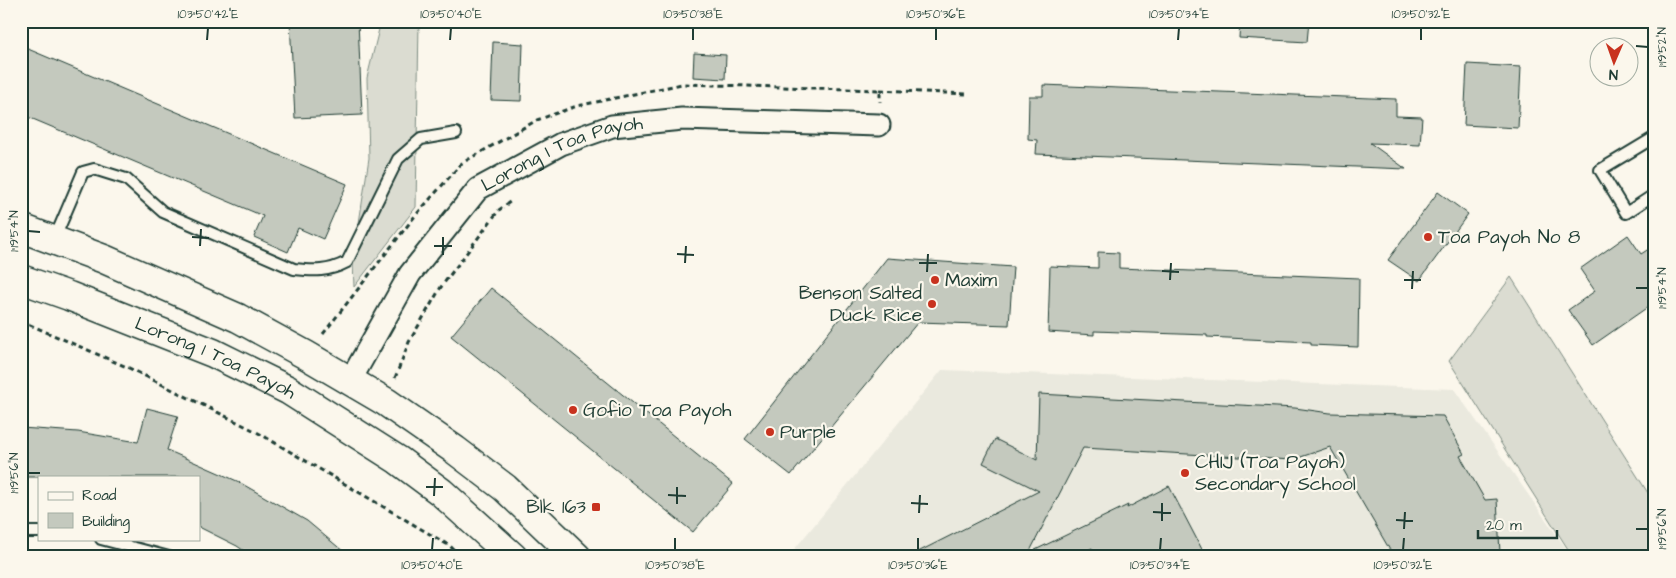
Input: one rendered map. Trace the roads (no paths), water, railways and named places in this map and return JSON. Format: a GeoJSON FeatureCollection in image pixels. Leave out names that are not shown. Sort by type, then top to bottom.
{"type":"FeatureCollection","features":[{"type":"Feature","properties":{"kind":"main road"},"geometry":{"type":"LineString","coordinates":[[21,228],[104,259],[238,318],[386,402],[455,450],[505,488],[577,557]]}},
{"type":"Feature","properties":{"kind":"main road","name":"Lorong 1 Toa Payoh"},"geometry":{"type":"LineString","coordinates":[[21,279],[214,353],[288,390],[398,460],[441,492],[513,557]]}},
{"type":"Feature","properties":{"kind":"street","name":"Lorong 1 Toa Payoh"},"geometry":{"type":"LineString","coordinates":[[350,381],[410,274],[478,189],[561,144],[612,126],[682,119],[879,125]]}},
{"type":"Feature","properties":{"kind":"lane"},"geometry":{"type":"LineString","coordinates":[[54,240],[83,172],[94,169],[126,180],[163,212],[294,269],[317,271],[335,268],[347,262],[398,159],[421,138],[456,133]]}},
{"type":"Feature","properties":{"kind":"lane"},"geometry":{"type":"LineString","coordinates":[[1655,138],[1600,170],[1626,213],[1655,194]]}},
{"type":"Feature","properties":{"kind":"lane"},"geometry":{"type":"LineString","coordinates":[[21,532],[38,532]]}},
{"type":"Feature","properties":{"kind":"lane"},"geometry":{"type":"LineString","coordinates":[[105,540],[169,557]]}},
{"type":"Feature","properties":{"kind":"place","name":"Toa Payoh No 8"},"geometry":{"type":"Point","coordinates":[1428,237]}},
{"type":"Feature","properties":{"kind":"place","name":"Maxim"},"geometry":{"type":"Point","coordinates":[935,280]}},
{"type":"Feature","properties":{"kind":"place","name":"Benson Salted Duck Rice"},"geometry":{"type":"Point","coordinates":[932,304]}},
{"type":"Feature","properties":{"kind":"place","name":"Gofio Toa Payoh"},"geometry":{"type":"Point","coordinates":[573,410]}},
{"type":"Feature","properties":{"kind":"place","name":"Purple"},"geometry":{"type":"Point","coordinates":[770,432]}},
{"type":"Feature","properties":{"kind":"place","name":"CHIJ (Toa Payoh) Secondary School"},"geometry":{"type":"Point","coordinates":[1185,473]}},
{"type":"Feature","properties":{"kind":"place","name":"Blk 163"},"geometry":{"type":"Point","coordinates":[596,507]}}]}
